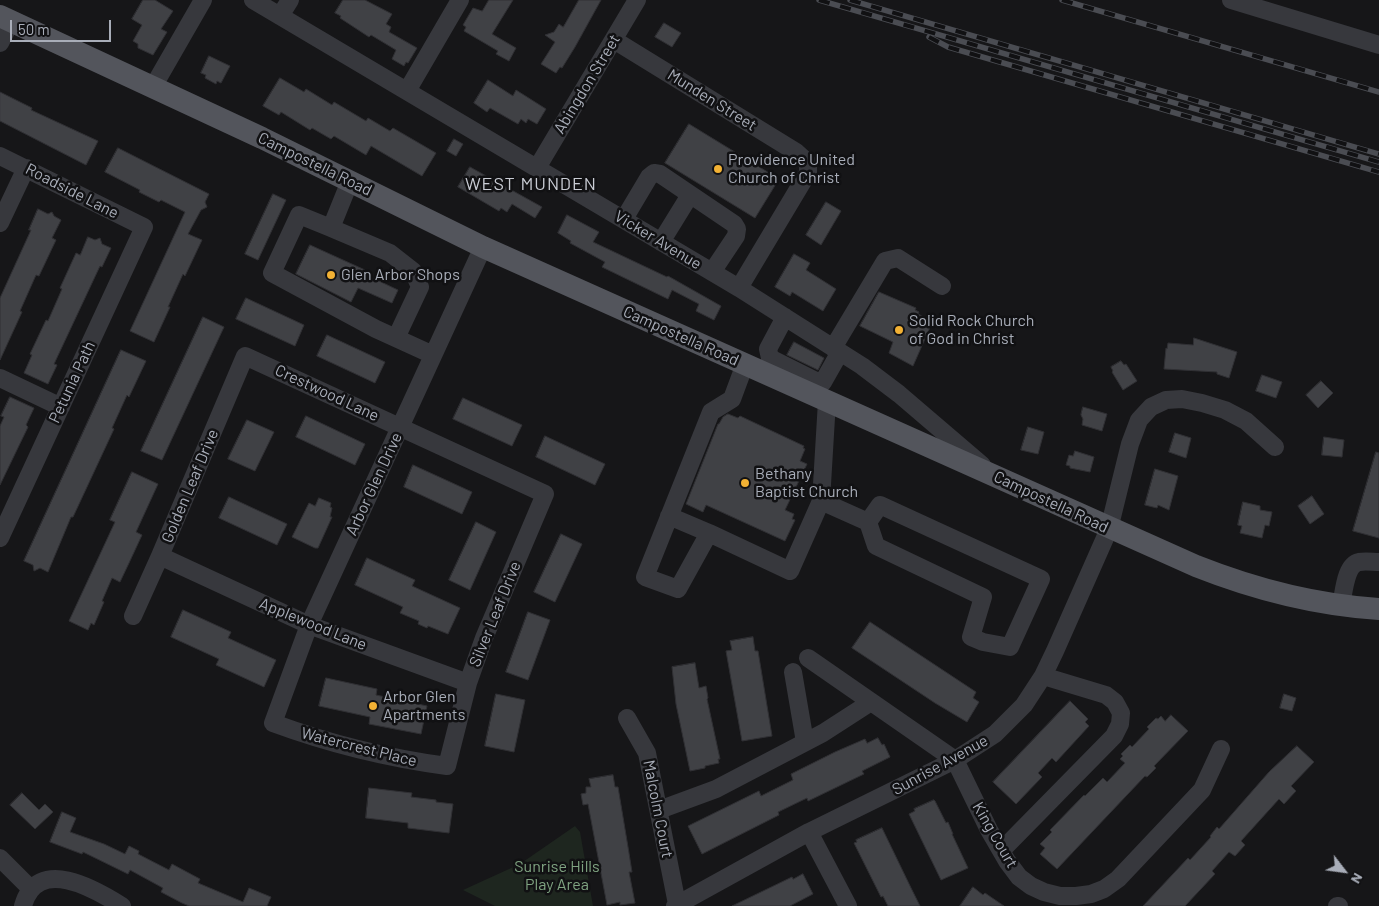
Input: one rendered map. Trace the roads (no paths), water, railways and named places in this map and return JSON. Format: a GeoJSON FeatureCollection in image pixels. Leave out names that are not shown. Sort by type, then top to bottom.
{"type":"FeatureCollection","features":[{"type":"Feature","properties":{"kind":"main road","name":"Campostella Road"},"geometry":{"type":"LineString","coordinates":[[5,19],[350,181],[483,248],[1196,566],[1228,578],[1273,591],[1341,605],[1379,609]]}},
{"type":"Feature","properties":{"kind":"street"},"geometry":{"type":"LineString","coordinates":[[153,87],[203,0]]}},
{"type":"Feature","properties":{"kind":"street","name":"Vicker Avenue"},"geometry":{"type":"LineString","coordinates":[[252,0],[739,288],[862,366],[899,394],[994,475]]}},
{"type":"Feature","properties":{"kind":"street"},"geometry":{"type":"LineString","coordinates":[[280,16],[290,0]]}},
{"type":"Feature","properties":{"kind":"street"},"geometry":{"type":"LineString","coordinates":[[408,91],[460,0]]}},
{"type":"Feature","properties":{"kind":"street","name":"Abingdon Street"},"geometry":{"type":"LineString","coordinates":[[537,168],[638,0]]}},
{"type":"Feature","properties":{"kind":"street"},"geometry":{"type":"LineString","coordinates":[[1231,0],[1379,45]]}},
{"type":"Feature","properties":{"kind":"street"},"geometry":{"type":"LineString","coordinates":[[0,43],[5,19]]}},
{"type":"Feature","properties":{"kind":"street","name":"Munden Street"},"geometry":{"type":"LineString","coordinates":[[614,40],[796,152],[808,163],[808,173],[739,288]]}},
{"type":"Feature","properties":{"kind":"street","name":"Roadside Lane"},"geometry":{"type":"LineString","coordinates":[[0,156],[144,227]]}},
{"type":"Feature","properties":{"kind":"street"},"geometry":{"type":"LineString","coordinates":[[0,223],[26,168]]}},
{"type":"Feature","properties":{"kind":"street"},"geometry":{"type":"LineString","coordinates":[[624,220],[649,177],[654,173],[660,174],[734,224],[737,229],[736,236],[712,272]]}},
{"type":"Feature","properties":{"kind":"street"},"geometry":{"type":"LineString","coordinates":[[331,228],[350,181]]}},
{"type":"Feature","properties":{"kind":"street"},"geometry":{"type":"LineString","coordinates":[[661,242],[690,195]]}},
{"type":"Feature","properties":{"kind":"street"},"geometry":{"type":"LineString","coordinates":[[396,338],[420,287],[413,271],[390,253],[299,215],[272,273],[376,329],[433,355]]}},
{"type":"Feature","properties":{"kind":"street","name":"Petunia Path"},"geometry":{"type":"LineString","coordinates":[[0,538],[144,227]]}},
{"type":"Feature","properties":{"kind":"street","name":"Arbor Glen Drive"},"geometry":{"type":"LineString","coordinates":[[272,723],[309,625],[483,248]]}},
{"type":"Feature","properties":{"kind":"street"},"geometry":{"type":"LineString","coordinates":[[785,317],[768,349],[770,358],[818,382],[823,382],[837,350],[885,262],[898,258],[942,286]]}},
{"type":"Feature","properties":{"kind":"street","name":"Crestwood Lane"},"geometry":{"type":"LineString","coordinates":[[245,356],[546,494]]}},
{"type":"Feature","properties":{"kind":"street","name":"Golden Leaf Drive"},"geometry":{"type":"LineString","coordinates":[[133,616],[245,356]]}},
{"type":"Feature","properties":{"kind":"street"},"geometry":{"type":"LineString","coordinates":[[709,533],[678,589],[645,576],[711,412],[732,399],[745,364]]}},
{"type":"Feature","properties":{"kind":"street"},"geometry":{"type":"LineString","coordinates":[[0,378],[61,407]]}},
{"type":"Feature","properties":{"kind":"street","name":"Sunrise Avenue"},"geometry":{"type":"LineString","coordinates":[[676,905],[809,832],[954,760],[995,734],[1024,705],[1042,676],[1109,528],[1130,444],[1139,420],[1151,407],[1166,400],[1182,399],[1217,408],[1246,422],[1274,447]]}},
{"type":"Feature","properties":{"kind":"street"},"geometry":{"type":"LineString","coordinates":[[669,516],[790,570],[821,501],[827,401]]}},
{"type":"Feature","properties":{"kind":"street","name":"Silver Leaf Drive"},"geometry":{"type":"LineString","coordinates":[[447,766],[468,683],[501,594],[546,494]]}},
{"type":"Feature","properties":{"kind":"street"},"geometry":{"type":"LineString","coordinates":[[821,501],[868,522],[876,546],[983,597],[970,637],[983,642],[1010,647],[1041,579],[880,505],[868,522]]}},
{"type":"Feature","properties":{"kind":"street","name":"Applewood Lane"},"geometry":{"type":"LineString","coordinates":[[160,556],[309,625],[468,683]]}},
{"type":"Feature","properties":{"kind":"street"},"geometry":{"type":"LineString","coordinates":[[1341,605],[1346,578],[1352,566],[1358,562],[1379,562]]}},
{"type":"Feature","properties":{"kind":"street","name":"King Court"},"geometry":{"type":"LineString","coordinates":[[808,658],[954,760],[989,830],[1019,877],[1031,886],[1060,896],[1091,894],[1104,889],[1118,879],[1202,790],[1222,749]]}},
{"type":"Feature","properties":{"kind":"street"},"geometry":{"type":"LineString","coordinates":[[793,672],[806,742]]}},
{"type":"Feature","properties":{"kind":"street"},"geometry":{"type":"LineString","coordinates":[[1001,851],[1114,736],[1120,724],[1121,713],[1115,702],[1106,695],[1042,676]]}},
{"type":"Feature","properties":{"kind":"street"},"geometry":{"type":"LineString","coordinates":[[659,810],[716,789],[823,733],[871,702]]}},
{"type":"Feature","properties":{"kind":"street","name":"Malcolm Court"},"geometry":{"type":"LineString","coordinates":[[627,718],[647,753],[676,905]]}},
{"type":"Feature","properties":{"kind":"street","name":"Watercrest Place"},"geometry":{"type":"LineString","coordinates":[[272,723],[336,745],[375,754],[447,766]]}},
{"type":"Feature","properties":{"kind":"street"},"geometry":{"type":"LineString","coordinates":[[809,832],[848,906]]}},
{"type":"Feature","properties":{"kind":"street"},"geometry":{"type":"LineString","coordinates":[[0,858],[31,889]]}},
{"type":"Feature","properties":{"kind":"street"},"geometry":{"type":"LineString","coordinates":[[23,906],[31,889],[45,880],[63,879],[78,883],[122,906]]}},
{"type":"Feature","properties":{"kind":"railway"},"geometry":{"type":"LineString","coordinates":[[819,0],[1379,162]]}},
{"type":"Feature","properties":{"kind":"railway"},"geometry":{"type":"LineString","coordinates":[[850,0],[1379,154]]}},
{"type":"Feature","properties":{"kind":"railway"},"geometry":{"type":"LineString","coordinates":[[1062,0],[1379,92]]}},
{"type":"Feature","properties":{"kind":"railway"},"geometry":{"type":"LineString","coordinates":[[929,37],[948,47],[1379,172]]}},
{"type":"Feature","properties":{"kind":"place","name":"Providence United Church of Christ"},"geometry":{"type":"Point","coordinates":[718,169]}},
{"type":"Feature","properties":{"kind":"place","name":"Glen Arbor Shops"},"geometry":{"type":"Point","coordinates":[331,275]}},
{"type":"Feature","properties":{"kind":"place","name":"Solid Rock Church of God in Christ"},"geometry":{"type":"Point","coordinates":[899,330]}},
{"type":"Feature","properties":{"kind":"place","name":"Bethany Baptist Church"},"geometry":{"type":"Point","coordinates":[745,483]}},
{"type":"Feature","properties":{"kind":"place","name":"Arbor Glen Apartments"},"geometry":{"type":"Point","coordinates":[373,706]}},
{"type":"Feature","properties":{"kind":"district","name":"WEST MUNDEN"},"geometry":{"type":"Point","coordinates":[531,184]}},
{"type":"Feature","properties":{"kind":"park label","name":"Sunrise Hills Play Area"},"geometry":{"type":"Point","coordinates":[557,876]}}]}
